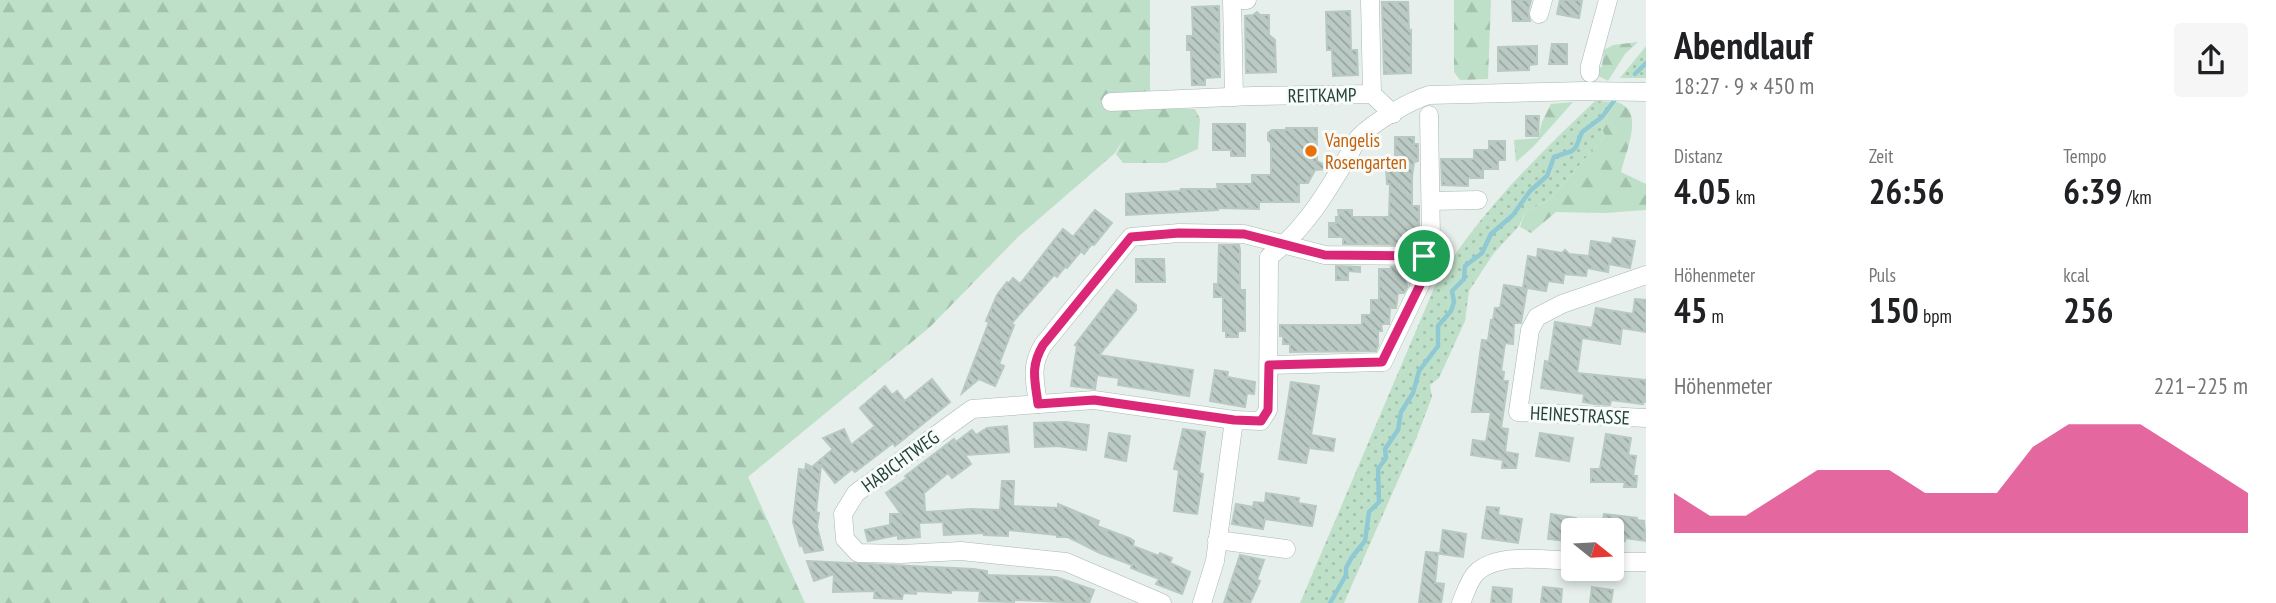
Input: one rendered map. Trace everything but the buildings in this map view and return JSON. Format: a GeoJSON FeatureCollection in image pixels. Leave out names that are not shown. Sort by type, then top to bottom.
{"type":"FeatureCollection","features":[{"type":"Feature","properties":{"kind":"street"},"geometry":{"type":"LineString","coordinates":[[1234,97],[1232,0],[1247,0]]}},
{"type":"Feature","properties":{"kind":"street"},"geometry":{"type":"LineString","coordinates":[[1370,0],[1372,94]]}},
{"type":"Feature","properties":{"kind":"street"},"geometry":{"type":"LineString","coordinates":[[1590,73],[1608,0]]}},
{"type":"Feature","properties":{"kind":"street"},"geometry":{"type":"LineString","coordinates":[[1429,115],[1431,240],[1424,256],[1421,283],[1382,362],[1269,365],[1269,257],[1286,244],[1312,215],[1359,137],[1370,126],[1429,95],[1646,92]]}},
{"type":"Feature","properties":{"kind":"street","name":"REITKAMP"},"geometry":{"type":"LineString","coordinates":[[1111,102],[1372,94],[1394,114]]}},
{"type":"Feature","properties":{"kind":"street"},"geometry":{"type":"LineString","coordinates":[[1431,201],[1478,201]]}},
{"type":"Feature","properties":{"kind":"street"},"geometry":{"type":"LineString","coordinates":[[1038,404],[1033,369],[1036,357],[1131,237],[1179,233],[1244,234],[1325,255],[1424,256]]}},
{"type":"Feature","properties":{"kind":"street","name":"HEINESTRASSE"},"geometry":{"type":"LineString","coordinates":[[1646,275],[1562,304],[1537,317],[1530,330],[1518,412],[1646,418]]}},
{"type":"Feature","properties":{"kind":"street","name":"HABICHTWEG"},"geometry":{"type":"LineString","coordinates":[[1162,603],[1066,562],[961,551],[901,554],[858,552],[845,539],[843,514],[856,493],[972,409],[1094,400],[1255,423],[1261,421],[1268,410],[1269,365]]}},
{"type":"Feature","properties":{"kind":"street"},"geometry":{"type":"LineString","coordinates":[[1202,603],[1215,561],[1234,420]]}},
{"type":"Feature","properties":{"kind":"street"},"geometry":{"type":"LineString","coordinates":[[1217,540],[1286,549]]}},
{"type":"Feature","properties":{"kind":"street"},"geometry":{"type":"LineString","coordinates":[[1461,603],[1474,575],[1491,562],[1561,561]]}},
{"type":"Feature","properties":{"kind":"street"},"geometry":{"type":"LineString","coordinates":[[1624,562],[1646,562]]}},
{"type":"Feature","properties":{"kind":"green space"},"geometry":{"type":"Polygon","coordinates":[[[0,0],[1150,0],[1150,91],[1141,108],[1195,109],[1200,119],[1198,149],[1166,163],[1123,163],[1116,154],[1124,138],[1115,153],[1018,237],[930,327],[748,477],[805,603],[0,603],[0,0]]]}},
{"type":"Feature","properties":{"kind":"green space"},"geometry":{"type":"Polygon","coordinates":[[[1454,0],[1491,0],[1488,79],[1460,80],[1454,72],[1454,0]]]}},
{"type":"Feature","properties":{"kind":"green space"},"geometry":{"type":"Polygon","coordinates":[[[1638,42],[1625,54],[1608,81],[1595,74],[1602,66],[1604,50],[1613,45],[1638,42]]]}},
{"type":"Feature","properties":{"kind":"green space"},"geometry":{"type":"Polygon","coordinates":[[[1646,46],[1646,78],[1620,78],[1646,46]]]}},
{"type":"Feature","properties":{"kind":"green space"},"geometry":{"type":"Polygon","coordinates":[[[1595,101],[1616,102],[1601,126],[1605,136],[1549,200],[1525,212],[1519,226],[1494,253],[1469,291],[1465,321],[1439,378],[1430,385],[1432,397],[1414,444],[1344,603],[1300,603],[1435,286],[1488,211],[1595,101]]]}},
{"type":"Feature","properties":{"kind":"green space"},"geometry":{"type":"Polygon","coordinates":[[[1573,102],[1516,162],[1514,140],[1538,138],[1551,104],[1573,102]]]}},
{"type":"Feature","properties":{"kind":"green space"},"geometry":{"type":"Polygon","coordinates":[[[1616,102],[1625,106],[1632,121],[1630,142],[1621,172],[1646,184],[1646,210],[1556,212],[1531,233],[1520,227],[1525,212],[1549,200],[1605,136],[1601,126],[1616,102]]]}},
{"type":"Feature","properties":{"kind":"waterway"},"geometry":{"type":"LineString","coordinates":[[1635,74],[1646,63]]}},
{"type":"Feature","properties":{"kind":"waterway"},"geometry":{"type":"LineString","coordinates":[[1330,603],[1346,575],[1346,568],[1352,557],[1365,541],[1369,512],[1379,502],[1378,469],[1386,458],[1385,449],[1398,430],[1401,412],[1413,393],[1419,371],[1438,346],[1438,326],[1451,311],[1454,302],[1452,291],[1464,279],[1465,266],[1482,253],[1491,234],[1513,215],[1530,191],[1547,176],[1554,157],[1572,151],[1582,132],[1602,117],[1614,101]]}},
{"type":"Feature","properties":{"kind":"place","name":"Vangelis Rosengarten"},"geometry":{"type":"Point","coordinates":[1311,151]}},
{"type":"Feature","properties":{"kind":"route"},"geometry":{"type":"LineString","coordinates":[[1179,233],[1244,234],[1325,255],[1424,256],[1421,283],[1382,362],[1269,365],[1268,410],[1261,421],[1255,423],[1094,400],[1038,404],[1033,369],[1036,357],[1131,237],[1179,233]]}}]}
